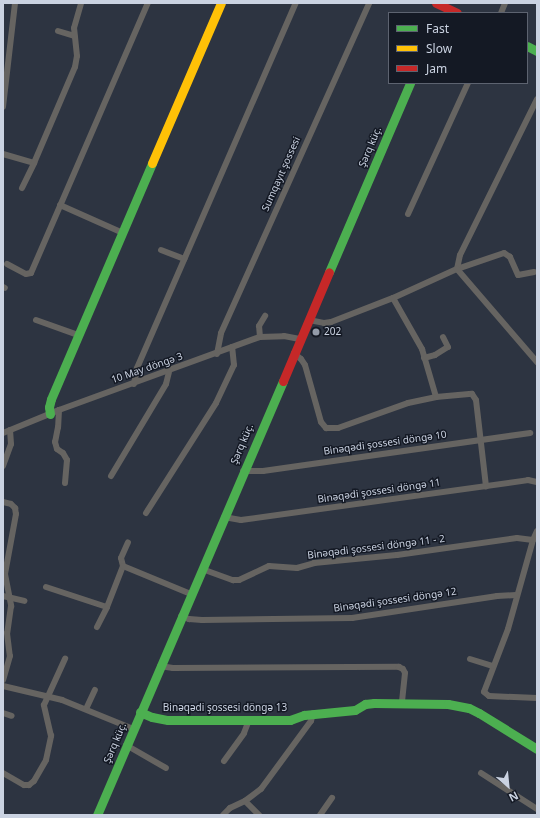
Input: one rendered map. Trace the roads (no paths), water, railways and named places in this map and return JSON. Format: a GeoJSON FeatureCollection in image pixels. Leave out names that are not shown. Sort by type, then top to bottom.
{"type":"FeatureCollection","features":[{"type":"Feature","properties":{"kind":"street"},"geometry":{"type":"LineString","coordinates":[[3,107],[15,3]]}},
{"type":"Feature","properties":{"kind":"street"},"geometry":{"type":"LineString","coordinates":[[22,188],[34,164],[75,67],[77,56],[74,36],[76,18],[81,3]]}},
{"type":"Feature","properties":{"kind":"street"},"geometry":{"type":"LineString","coordinates":[[7,264],[26,274],[31,272],[148,3]]}},
{"type":"Feature","properties":{"kind":"street"},"geometry":{"type":"LineString","coordinates":[[50,414],[49,407],[51,399],[220,3]]}},
{"type":"Feature","properties":{"kind":"street"},"geometry":{"type":"LineString","coordinates":[[134,384],[137,368],[296,3]]}},
{"type":"Feature","properties":{"kind":"street","name":"Sumqayıt şossesi"},"geometry":{"type":"LineString","coordinates":[[217,354],[221,333],[369,3]]}},
{"type":"Feature","properties":{"kind":"street"},"geometry":{"type":"LineString","coordinates":[[500,12],[505,3]]}},
{"type":"Feature","properties":{"kind":"street"},"geometry":{"type":"LineString","coordinates":[[440,6],[455,12]]}},
{"type":"Feature","properties":{"kind":"street"},"geometry":{"type":"LineString","coordinates":[[58,31],[74,36]]}},
{"type":"Feature","properties":{"kind":"street"},"geometry":{"type":"LineString","coordinates":[[528,46],[537,51]]}},
{"type":"Feature","properties":{"kind":"street","name":"Şərq küç."},"geometry":{"type":"LineString","coordinates":[[97,815],[410,84]]}},
{"type":"Feature","properties":{"kind":"street"},"geometry":{"type":"LineString","coordinates":[[408,214],[468,84]]}},
{"type":"Feature","properties":{"kind":"street"},"geometry":{"type":"LineString","coordinates":[[457,269],[460,255],[537,99]]}},
{"type":"Feature","properties":{"kind":"street"},"geometry":{"type":"LineString","coordinates":[[3,154],[34,164]]}},
{"type":"Feature","properties":{"kind":"street"},"geometry":{"type":"LineString","coordinates":[[60,205],[121,232]]}},
{"type":"Feature","properties":{"kind":"street"},"geometry":{"type":"LineString","coordinates":[[161,250],[184,259]]}},
{"type":"Feature","properties":{"kind":"street"},"geometry":{"type":"LineString","coordinates":[[309,320],[324,323],[331,322],[393,298],[457,269],[504,253],[510,257],[518,275],[534,272]]}},
{"type":"Feature","properties":{"kind":"street"},"geometry":{"type":"LineString","coordinates":[[457,269],[537,362]]}},
{"type":"Feature","properties":{"kind":"street"},"geometry":{"type":"LineString","coordinates":[[393,298],[422,348],[436,397]]}},
{"type":"Feature","properties":{"kind":"street"},"geometry":{"type":"LineString","coordinates":[[260,337],[260,326],[264,316]]}},
{"type":"Feature","properties":{"kind":"street"},"geometry":{"type":"LineString","coordinates":[[36,320],[78,335]]}},
{"type":"Feature","properties":{"kind":"street","name":"10 May döngə 3"},"geometry":{"type":"LineString","coordinates":[[3,434],[59,410],[169,372],[260,337],[284,336],[300,339]]}},
{"type":"Feature","properties":{"kind":"street"},"geometry":{"type":"LineString","coordinates":[[424,358],[435,355],[448,347],[442,337]]}},
{"type":"Feature","properties":{"kind":"street"},"geometry":{"type":"LineString","coordinates":[[146,513],[216,403],[234,365],[232,347]]}},
{"type":"Feature","properties":{"kind":"street"},"geometry":{"type":"LineString","coordinates":[[294,353],[305,365],[321,422],[326,428],[338,428],[408,403],[436,397],[469,393],[472,394],[476,400],[486,486]]}},
{"type":"Feature","properties":{"kind":"street"},"geometry":{"type":"LineString","coordinates":[[111,476],[166,384],[169,372]]}},
{"type":"Feature","properties":{"kind":"street"},"geometry":{"type":"LineString","coordinates":[[59,410],[55,442],[57,449],[63,453],[66,460],[65,483]]}},
{"type":"Feature","properties":{"kind":"street"},"geometry":{"type":"LineString","coordinates":[[3,466],[11,444],[10,430]]}},
{"type":"Feature","properties":{"kind":"street","name":"Binəqədi şossesi döngə 10"},"geometry":{"type":"LineString","coordinates":[[243,471],[263,471],[530,433]]}},
{"type":"Feature","properties":{"kind":"street","name":"Binəqədi şossesi döngə 11"},"geometry":{"type":"LineString","coordinates":[[224,517],[241,520],[528,480],[537,482]]}},
{"type":"Feature","properties":{"kind":"street"},"geometry":{"type":"LineString","coordinates":[[3,502],[11,504],[15,508],[16,514],[5,574],[11,606],[8,633],[10,656],[3,680]]}},
{"type":"Feature","properties":{"kind":"street"},"geometry":{"type":"LineString","coordinates":[[537,531],[516,595],[508,629],[485,687],[486,694],[489,696],[537,698]]}},
{"type":"Feature","properties":{"kind":"street","name":"Binəqədi şossesi döngə 11 - 2"},"geometry":{"type":"LineString","coordinates":[[202,569],[233,580],[238,580],[273,566],[292,568],[314,563],[397,555],[517,538],[533,540]]}},
{"type":"Feature","properties":{"kind":"street"},"geometry":{"type":"LineString","coordinates":[[98,627],[123,566],[121,558],[128,542]]}},
{"type":"Feature","properties":{"kind":"street"},"geometry":{"type":"LineString","coordinates":[[123,566],[191,594]]}},
{"type":"Feature","properties":{"kind":"street"},"geometry":{"type":"LineString","coordinates":[[46,587],[107,607]]}},
{"type":"Feature","properties":{"kind":"street","name":"Binəqədi şossesi döngə 12"},"geometry":{"type":"LineString","coordinates":[[181,616],[189,619],[202,620],[352,618],[497,596],[516,595]]}},
{"type":"Feature","properties":{"kind":"street"},"geometry":{"type":"LineString","coordinates":[[3,596],[24,601]]}},
{"type":"Feature","properties":{"kind":"street"},"geometry":{"type":"LineString","coordinates":[[3,773],[24,785],[29,785],[34,781],[46,760],[49,749],[51,729],[44,705],[65,659]]}},
{"type":"Feature","properties":{"kind":"street"},"geometry":{"type":"LineString","coordinates":[[470,659],[493,666]]}},
{"type":"Feature","properties":{"kind":"street"},"geometry":{"type":"LineString","coordinates":[[160,666],[188,668],[399,668],[403,669],[405,673],[402,704]]}},
{"type":"Feature","properties":{"kind":"street"},"geometry":{"type":"LineString","coordinates":[[3,686],[86,709],[133,729]]}},
{"type":"Feature","properties":{"kind":"street"},"geometry":{"type":"LineString","coordinates":[[86,709],[95,690]]}},
{"type":"Feature","properties":{"kind":"street","name":"Binəqədi şossesi döngə 13"},"geometry":{"type":"LineString","coordinates":[[140,712],[152,717],[168,720],[290,720],[313,713],[355,710],[365,704],[374,703],[448,704],[469,708],[537,748]]}},
{"type":"Feature","properties":{"kind":"street"},"geometry":{"type":"LineString","coordinates":[[3,713],[12,716]]}},
{"type":"Feature","properties":{"kind":"street"},"geometry":{"type":"LineString","coordinates":[[223,815],[230,808],[245,801],[260,789],[311,721],[313,713]]}},
{"type":"Feature","properties":{"kind":"street"},"geometry":{"type":"LineString","coordinates":[[224,761],[244,733],[249,720]]}},
{"type":"Feature","properties":{"kind":"street"},"geometry":{"type":"LineString","coordinates":[[126,745],[166,768]]}},
{"type":"Feature","properties":{"kind":"street"},"geometry":{"type":"LineString","coordinates":[[481,772],[537,809]]}},
{"type":"Feature","properties":{"kind":"street"},"geometry":{"type":"LineString","coordinates":[[320,815],[332,798]]}},
{"type":"Feature","properties":{"kind":"street"},"geometry":{"type":"LineString","coordinates":[[245,801],[259,815]]}},
{"type":"Feature","properties":{"kind":"place","name":"202"},"geometry":{"type":"Point","coordinates":[316,332]}}]}
